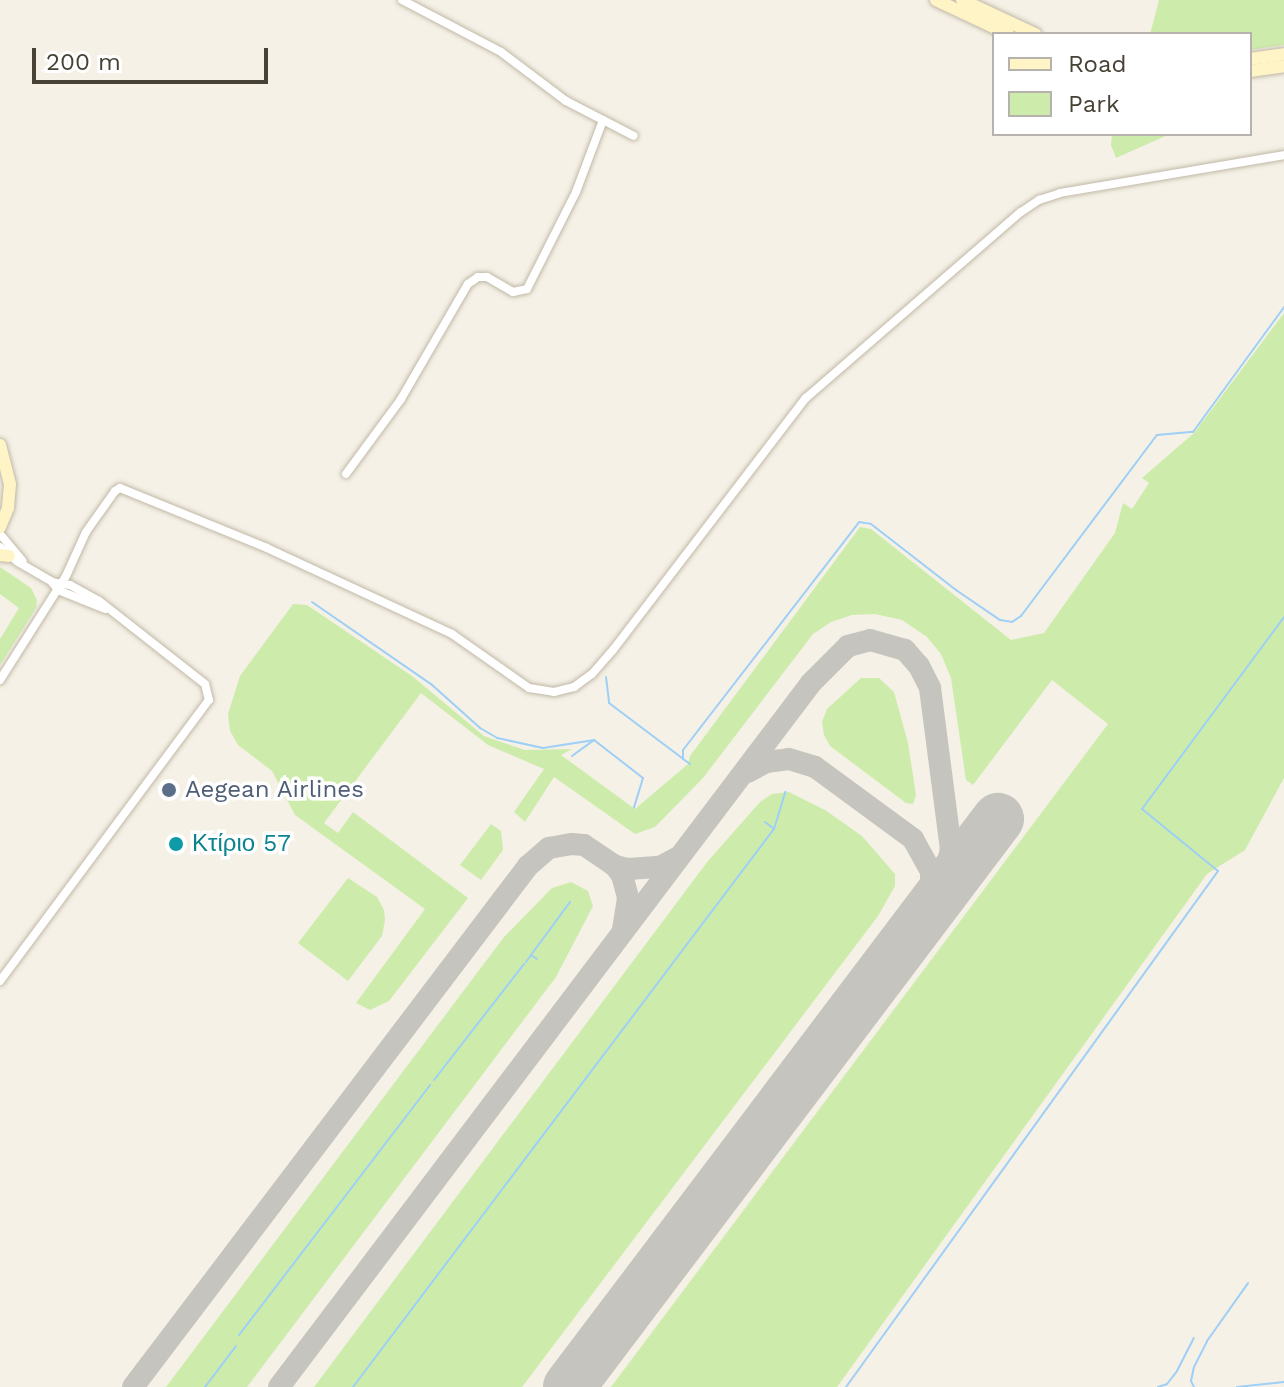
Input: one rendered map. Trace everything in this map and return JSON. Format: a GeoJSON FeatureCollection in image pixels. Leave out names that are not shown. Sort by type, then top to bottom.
{"type":"FeatureCollection","features":[{"type":"Feature","properties":{"kind":"main road"},"geometry":{"type":"LineString","coordinates":[[936,0],[1004,32]]}},
{"type":"Feature","properties":{"kind":"main road"},"geometry":{"type":"LineString","coordinates":[[962,0],[1031,32]]}},
{"type":"Feature","properties":{"kind":"main road"},"geometry":{"type":"LineString","coordinates":[[1252,59],[1284,54]]}},
{"type":"Feature","properties":{"kind":"main road"},"geometry":{"type":"LineString","coordinates":[[1252,71],[1284,66]]}},
{"type":"Feature","properties":{"kind":"main road"},"geometry":{"type":"LineString","coordinates":[[0,445],[10,484],[8,508],[0,527]]}},
{"type":"Feature","properties":{"kind":"main road"},"geometry":{"type":"LineString","coordinates":[[0,466],[3,489],[0,506]]}},
{"type":"Feature","properties":{"kind":"street"},"geometry":{"type":"LineString","coordinates":[[402,0],[501,52],[566,101],[634,136]]}},
{"type":"Feature","properties":{"kind":"street"},"geometry":{"type":"LineString","coordinates":[[346,474],[401,399],[468,284],[478,277],[487,277],[513,292],[527,289],[576,192],[603,120]]}},
{"type":"Feature","properties":{"kind":"street"},"geometry":{"type":"LineString","coordinates":[[0,680],[58,585],[86,532],[115,491],[127,489],[267,548],[452,634],[529,688],[554,692],[574,687],[592,674],[613,650],[806,398],[1031,204],[1060,193],[1284,155]]}},
{"type":"Feature","properties":{"kind":"street"},"geometry":{"type":"LineString","coordinates":[[0,534],[33,570]]}},
{"type":"Feature","properties":{"kind":"street"},"geometry":{"type":"LineString","coordinates":[[0,981],[209,700],[205,684],[99,601],[58,585],[3,553]]}},
{"type":"Feature","properties":{"kind":"green space"},"geometry":{"type":"Polygon","coordinates":[[[1159,0],[1284,0],[1284,45],[1252,50],[1252,32],[1151,32],[1159,0]]]}},
{"type":"Feature","properties":{"kind":"green space"},"geometry":{"type":"Polygon","coordinates":[[[1112,136],[1166,136],[1116,158],[1111,145],[1112,136]]]}},
{"type":"Feature","properties":{"kind":"green space"},"geometry":{"type":"Polygon","coordinates":[[[1284,313],[1284,778],[1245,850],[1207,874],[837,1387],[611,1387],[1108,724],[1052,680],[973,785],[966,780],[951,678],[941,654],[927,637],[902,620],[875,614],[852,615],[831,622],[813,634],[703,778],[655,827],[635,834],[554,777],[525,822],[514,812],[544,769],[488,745],[421,693],[324,823],[338,833],[353,812],[468,898],[389,1001],[370,1010],[356,1003],[425,909],[295,815],[272,771],[238,745],[230,731],[228,714],[240,676],[293,604],[307,605],[412,676],[484,736],[525,750],[572,749],[561,755],[635,809],[688,764],[690,756],[860,527],[871,529],[1011,640],[1044,633],[1115,533],[1123,503],[1132,509],[1149,483],[1142,478],[1194,433],[1284,313]]]}},
{"type":"Feature","properties":{"kind":"green space"},"geometry":{"type":"Polygon","coordinates":[[[0,567],[31,588],[37,600],[36,608],[0,665],[0,639],[19,608],[0,594],[0,567]]]}},
{"type":"Feature","properties":{"kind":"green space"},"geometry":{"type":"Polygon","coordinates":[[[861,678],[879,678],[894,692],[908,743],[916,795],[913,804],[906,803],[830,746],[824,735],[822,722],[827,709],[861,678]]]}},
{"type":"Feature","properties":{"kind":"green space"},"geometry":{"type":"Polygon","coordinates":[[[789,792],[825,810],[862,836],[895,874],[895,886],[878,916],[522,1387],[314,1387],[708,861],[760,802],[772,794],[789,792]]]}},
{"type":"Feature","properties":{"kind":"green space"},"geometry":{"type":"Polygon","coordinates":[[[491,824],[501,831],[503,850],[481,880],[460,865],[491,824]]]}},
{"type":"Feature","properties":{"kind":"green space"},"geometry":{"type":"Polygon","coordinates":[[[348,878],[377,897],[385,920],[382,936],[348,981],[298,943],[348,878]]]}},
{"type":"Feature","properties":{"kind":"green space"},"geometry":{"type":"Polygon","coordinates":[[[571,882],[588,891],[593,906],[556,977],[247,1387],[166,1387],[504,937],[552,888],[571,882]]]}},
{"type":"Feature","properties":{"kind":"waterway"},"geometry":{"type":"LineString","coordinates":[[690,764],[683,759],[683,750],[859,522],[871,524],[956,590],[1000,620],[1012,622],[1021,616],[1157,435],[1193,432],[1284,307]]}},
{"type":"Feature","properties":{"kind":"waterway"},"geometry":{"type":"LineString","coordinates":[[312,602],[431,684],[480,728],[497,738],[543,748],[594,740]]}},
{"type":"Feature","properties":{"kind":"waterway"},"geometry":{"type":"LineString","coordinates":[[846,1387],[1218,871],[1142,809],[1284,617]]}},
{"type":"Feature","properties":{"kind":"waterway"},"geometry":{"type":"LineString","coordinates":[[606,677],[609,703],[682,758]]}},
{"type":"Feature","properties":{"kind":"waterway"},"geometry":{"type":"LineString","coordinates":[[572,756],[594,740],[643,778],[634,808]]}},
{"type":"Feature","properties":{"kind":"waterway"},"geometry":{"type":"LineString","coordinates":[[353,1387],[774,829],[785,792]]}},
{"type":"Feature","properties":{"kind":"waterway"},"geometry":{"type":"LineString","coordinates":[[765,822],[773,828]]}},
{"type":"Feature","properties":{"kind":"waterway"},"geometry":{"type":"LineString","coordinates":[[531,955],[570,902]]}},
{"type":"Feature","properties":{"kind":"waterway"},"geometry":{"type":"LineString","coordinates":[[526,962],[531,955],[537,959]]}},
{"type":"Feature","properties":{"kind":"waterway"},"geometry":{"type":"LineString","coordinates":[[434,1080],[524,964]]}},
{"type":"Feature","properties":{"kind":"waterway"},"geometry":{"type":"LineString","coordinates":[[239,1335],[430,1085]]}},
{"type":"Feature","properties":{"kind":"waterway"},"geometry":{"type":"LineString","coordinates":[[1194,1387],[1191,1381],[1194,1367],[1207,1341],[1248,1283]]}},
{"type":"Feature","properties":{"kind":"waterway"},"geometry":{"type":"LineString","coordinates":[[1158,1387],[1167,1384],[1177,1371],[1194,1338]]}},
{"type":"Feature","properties":{"kind":"waterway"},"geometry":{"type":"LineString","coordinates":[[205,1387],[236,1346]]}},
{"type":"Feature","properties":{"kind":"waterway"},"geometry":{"type":"LineString","coordinates":[[1237,1387],[1284,1382]]}},
{"type":"Feature","properties":{"kind":"taxiway"},"geometry":{"type":"LineString","coordinates":[[279,1387],[811,683],[848,646],[870,640],[905,650],[919,666],[930,688],[951,849],[944,879],[926,913]]}},
{"type":"Feature","properties":{"kind":"taxiway"},"geometry":{"type":"LineString","coordinates":[[748,772],[766,762],[789,759],[815,767],[913,839],[931,872],[931,898]]}},
{"type":"Feature","properties":{"kind":"taxiway"},"geometry":{"type":"LineString","coordinates":[[133,1387],[528,866],[549,848],[571,844],[584,845],[615,866],[628,869],[660,867],[677,858]]}},
{"type":"Feature","properties":{"kind":"taxiway"},"geometry":{"type":"LineString","coordinates":[[615,866],[622,875],[628,898],[623,928]]}},
{"type":"Feature","properties":{"kind":"runway"},"geometry":{"type":"LineString","coordinates":[[569,1387],[998,819]]}},
{"type":"Feature","properties":{"kind":"place","name":"Aegean Airlines"},"geometry":{"type":"Point","coordinates":[169,790]}},
{"type":"Feature","properties":{"kind":"place","name":"Κτίριο 57"},"geometry":{"type":"Point","coordinates":[176,844]}}]}
